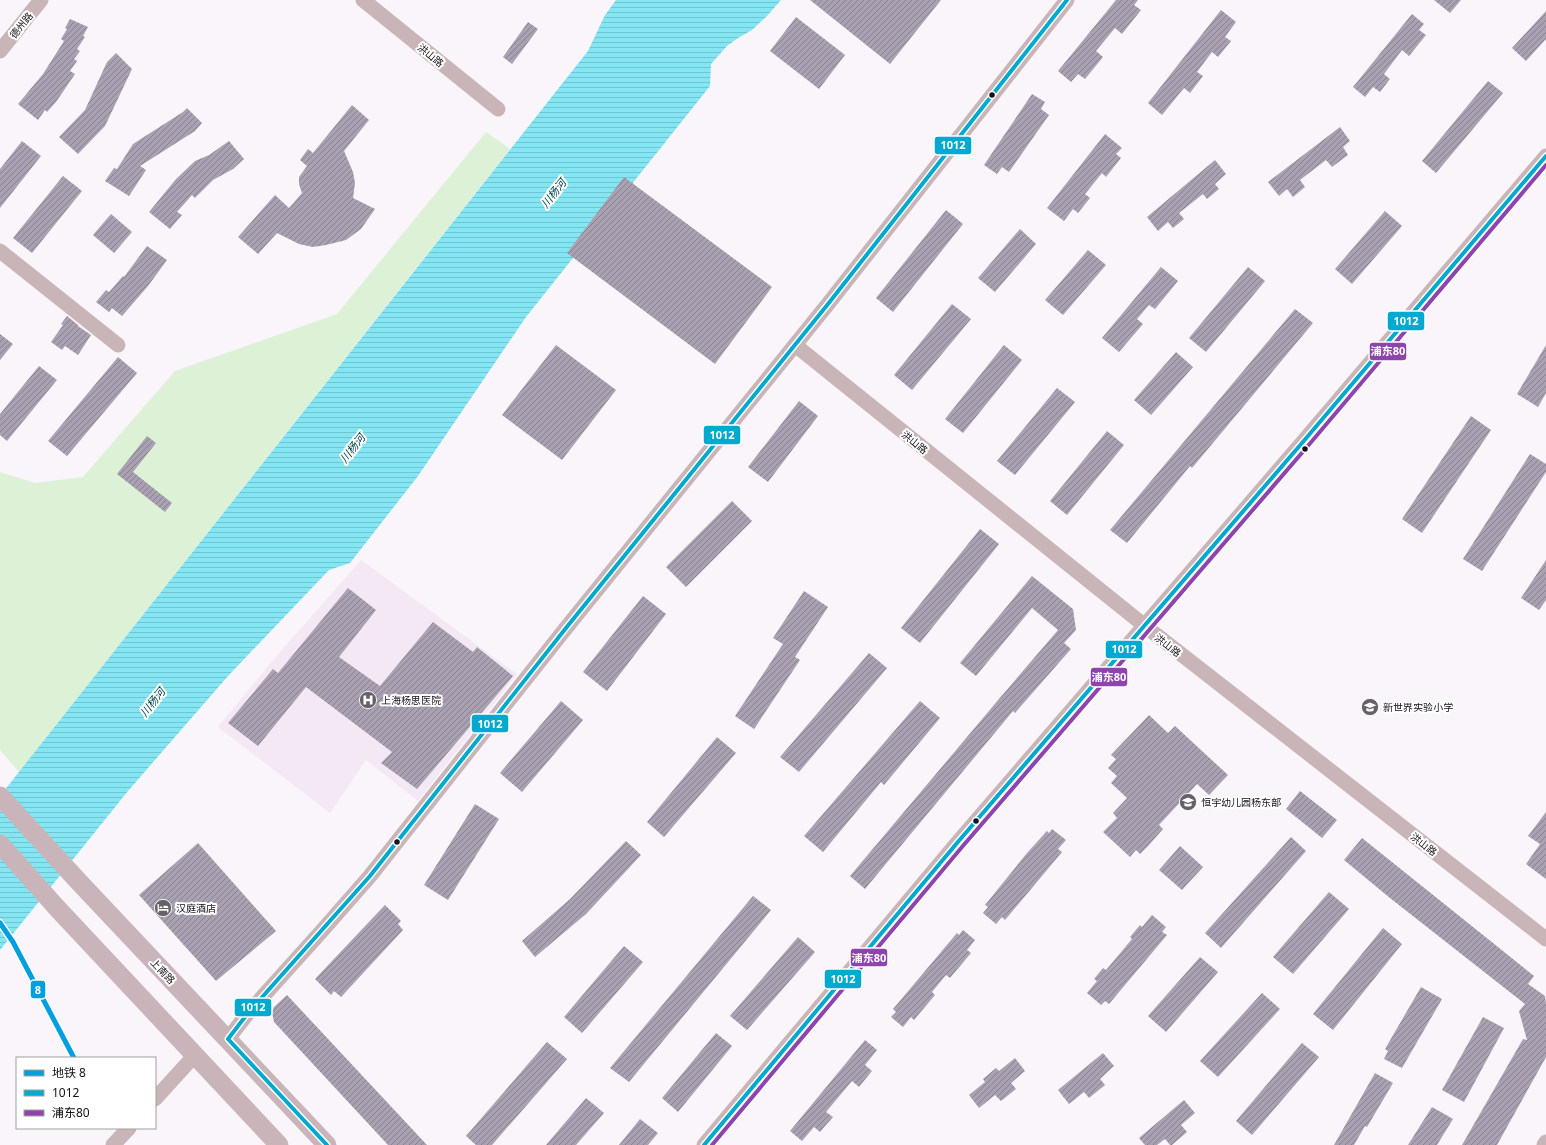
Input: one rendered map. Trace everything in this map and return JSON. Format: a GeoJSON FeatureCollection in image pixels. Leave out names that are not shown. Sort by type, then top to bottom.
{"type":"FeatureCollection","features":[{"type":"Feature","properties":{"kind":"main road","name":"上南路"},"geometry":{"type":"LineString","coordinates":[[0,796],[327,1145]]}},
{"type":"Feature","properties":{"kind":"main road"},"geometry":{"type":"LineString","coordinates":[[0,844],[57,908],[279,1145]]}},
{"type":"Feature","properties":{"kind":"street","name":"德州路"},"geometry":{"type":"LineString","coordinates":[[0,51],[41,0]]}},
{"type":"Feature","properties":{"kind":"street","name":"洪山路"},"geometry":{"type":"LineString","coordinates":[[363,0],[498,109]]}},
{"type":"Feature","properties":{"kind":"street"},"geometry":{"type":"LineString","coordinates":[[228,1039],[248,1013],[370,876],[566,628],[795,345],[1067,0]]}},
{"type":"Feature","properties":{"kind":"street"},"geometry":{"type":"LineString","coordinates":[[704,1145],[957,843],[1302,444],[1546,156]]}},
{"type":"Feature","properties":{"kind":"street"},"geometry":{"type":"LineString","coordinates":[[0,251],[118,345]]}},
{"type":"Feature","properties":{"kind":"street","name":"洪山路"},"geometry":{"type":"LineString","coordinates":[[795,345],[1145,626],[1546,939]]}},
{"type":"Feature","properties":{"kind":"street"},"geometry":{"type":"LineString","coordinates":[[156,1099],[195,1055]]}},
{"type":"Feature","properties":{"kind":"street"},"geometry":{"type":"LineString","coordinates":[[113,1145],[128,1129]]}},
{"type":"Feature","properties":{"kind":"shaded area","name":"上海杨思医院"},"geometry":{"type":"Polygon","coordinates":[[[361,560],[517,674],[418,801],[366,760],[330,813],[218,727],[274,659],[361,560]]]}},
{"type":"Feature","properties":{"kind":"green space"},"geometry":{"type":"Polygon","coordinates":[[[486,132],[510,149],[19,772],[0,750],[0,472],[35,483],[83,477],[175,371],[337,314],[486,132]]]}},
{"type":"Feature","properties":{"kind":"water","name":"川杨河"},"geometry":{"type":"Polygon","coordinates":[[[616,0],[781,0],[752,30],[727,46],[711,64],[710,86],[526,317],[418,476],[350,563],[329,570],[228,676],[128,791],[0,950],[0,796],[588,51],[605,15],[616,0]]]}},
{"type":"Feature","properties":{"kind":"building"},"geometry":{"type":"Polygon","coordinates":[[[810,0],[941,0],[890,64],[810,0]]]}},
{"type":"Feature","properties":{"kind":"building"},"geometry":{"type":"Polygon","coordinates":[[[1116,0],[1138,0],[1134,5],[1141,10],[1122,34],[1115,28],[1096,51],[1103,57],[1085,79],[1078,74],[1071,82],[1058,71],[1116,0]]]}},
{"type":"Feature","properties":{"kind":"building"},"geometry":{"type":"Polygon","coordinates":[[[1434,0],[1461,0],[1450,13],[1434,0]]]}},
{"type":"Feature","properties":{"kind":"building"},"geometry":{"type":"Polygon","coordinates":[[[1221,10],[1236,22],[1225,37],[1231,41],[1218,57],[1212,52],[1197,72],[1203,76],[1190,93],[1184,88],[1162,115],[1148,103],[1221,10]]]}},
{"type":"Feature","properties":{"kind":"building"},"geometry":{"type":"Polygon","coordinates":[[[1546,11],[1546,39],[1526,61],[1512,48],[1546,11]]]}},
{"type":"Feature","properties":{"kind":"building"},"geometry":{"type":"Polygon","coordinates":[[[1412,14],[1424,24],[1419,30],[1426,35],[1409,56],[1402,50],[1384,74],[1390,79],[1380,92],[1373,87],[1365,97],[1353,87],[1412,14]]]}},
{"type":"Feature","properties":{"kind":"building"},"geometry":{"type":"Polygon","coordinates":[[[796,17],[845,55],[819,89],[770,51],[796,17]]]}},
{"type":"Feature","properties":{"kind":"building"},"geometry":{"type":"Polygon","coordinates":[[[70,19],[88,27],[83,36],[85,37],[77,49],[80,51],[74,59],[77,61],[70,71],[75,74],[56,102],[47,112],[45,110],[38,120],[18,104],[43,74],[64,41],[61,39],[67,29],[65,28],[70,19]]]}},
{"type":"Feature","properties":{"kind":"building"},"geometry":{"type":"Polygon","coordinates":[[[528,22],[538,29],[512,64],[503,57],[528,22]]]}},
{"type":"Feature","properties":{"kind":"building"},"geometry":{"type":"Polygon","coordinates":[[[116,53],[132,69],[105,126],[78,154],[59,137],[85,110],[107,62],[116,53]]]}},
{"type":"Feature","properties":{"kind":"building"},"geometry":{"type":"Polygon","coordinates":[[[1488,81],[1503,93],[1436,173],[1422,161],[1488,81]]]}},
{"type":"Feature","properties":{"kind":"building"},"geometry":{"type":"Polygon","coordinates":[[[1032,94],[1045,102],[1041,109],[1049,115],[1009,172],[1002,167],[997,174],[984,165],[1032,94]]]}},
{"type":"Feature","properties":{"kind":"building"},"geometry":{"type":"Polygon","coordinates":[[[352,105],[369,120],[344,151],[353,172],[355,183],[353,198],[375,209],[361,229],[346,240],[313,247],[299,244],[277,233],[258,254],[238,237],[275,195],[289,208],[302,193],[299,184],[299,177],[307,166],[300,160],[308,149],[313,153],[352,105]]]}},
{"type":"Feature","properties":{"kind":"building"},"geometry":{"type":"Polygon","coordinates":[[[187,108],[202,123],[195,131],[140,166],[146,170],[129,196],[105,181],[114,168],[117,169],[133,144],[187,108]]]}},
{"type":"Feature","properties":{"kind":"building"},"geometry":{"type":"Polygon","coordinates":[[[1340,127],[1350,141],[1343,147],[1348,155],[1332,167],[1326,160],[1300,180],[1305,187],[1293,197],[1287,189],[1279,196],[1268,182],[1340,127]]]}},
{"type":"Feature","properties":{"kind":"building"},"geometry":{"type":"Polygon","coordinates":[[[1105,134],[1122,148],[1116,154],[1121,158],[1106,177],[1102,173],[1085,194],[1090,198],[1078,213],[1073,209],[1064,221],[1047,208],[1105,134]]]}},
{"type":"Feature","properties":{"kind":"building"},"geometry":{"type":"Polygon","coordinates":[[[22,141],[41,156],[0,208],[0,169],[22,141]]]}},
{"type":"Feature","properties":{"kind":"building"},"geometry":{"type":"Polygon","coordinates":[[[229,141],[244,159],[233,169],[213,180],[195,198],[192,195],[177,212],[182,215],[170,229],[149,212],[176,179],[195,161],[209,155],[229,141]]]}},
{"type":"Feature","properties":{"kind":"building"},"geometry":{"type":"Polygon","coordinates":[[[1215,160],[1226,174],[1215,184],[1219,189],[1207,199],[1203,194],[1179,213],[1184,219],[1173,228],[1168,222],[1158,231],[1147,217],[1215,160]]]}},
{"type":"Feature","properties":{"kind":"building"},"geometry":{"type":"Polygon","coordinates":[[[63,176],[82,191],[32,253],[13,238],[63,176]]]}},
{"type":"Feature","properties":{"kind":"building"},"geometry":{"type":"Polygon","coordinates":[[[624,177],[772,287],[715,364],[567,253],[624,177]]]}},
{"type":"Feature","properties":{"kind":"building"},"geometry":{"type":"Polygon","coordinates":[[[946,210],[963,224],[893,312],[876,298],[946,210]]]}},
{"type":"Feature","properties":{"kind":"building"},"geometry":{"type":"Polygon","coordinates":[[[1385,211],[1402,226],[1352,284],[1335,269],[1385,211]]]}},
{"type":"Feature","properties":{"kind":"building"},"geometry":{"type":"Polygon","coordinates":[[[111,214],[132,232],[114,253],[93,235],[111,214]]]}},
{"type":"Feature","properties":{"kind":"building"},"geometry":{"type":"Polygon","coordinates":[[[1020,229],[1036,244],[995,292],[978,278],[1020,229]]]}},
{"type":"Feature","properties":{"kind":"building"},"geometry":{"type":"Polygon","coordinates":[[[147,246],[167,260],[148,286],[122,316],[112,308],[109,312],[96,302],[106,290],[109,292],[123,276],[124,277],[147,246]]]}},
{"type":"Feature","properties":{"kind":"building"},"geometry":{"type":"Polygon","coordinates":[[[1088,250],[1106,265],[1063,315],[1045,300],[1088,250]]]}},
{"type":"Feature","properties":{"kind":"building"},"geometry":{"type":"Polygon","coordinates":[[[1161,267],[1178,281],[1155,309],[1149,305],[1137,319],[1143,324],[1119,352],[1102,338],[1161,267]]]}},
{"type":"Feature","properties":{"kind":"building"},"geometry":{"type":"Polygon","coordinates":[[[1248,267],[1265,281],[1206,352],[1189,338],[1248,267]]]}},
{"type":"Feature","properties":{"kind":"building"},"geometry":{"type":"Polygon","coordinates":[[[952,304],[971,319],[912,390],[894,375],[952,304]]]}},
{"type":"Feature","properties":{"kind":"building"},"geometry":{"type":"Polygon","coordinates":[[[1295,309],[1313,323],[1192,468],[1190,466],[1127,543],[1110,530],[1295,309]]]}},
{"type":"Feature","properties":{"kind":"building"},"geometry":{"type":"Polygon","coordinates":[[[67,316],[91,335],[78,355],[65,346],[62,350],[51,342],[63,325],[61,324],[67,316]]]}},
{"type":"Feature","properties":{"kind":"building"},"geometry":{"type":"Polygon","coordinates":[[[0,334],[13,344],[0,360],[0,334]]]}},
{"type":"Feature","properties":{"kind":"building"},"geometry":{"type":"Polygon","coordinates":[[[556,345],[616,390],[562,460],[502,415],[556,345]]]}},
{"type":"Feature","properties":{"kind":"building"},"geometry":{"type":"Polygon","coordinates":[[[1004,345],[1022,360],[963,433],[945,419],[1004,345]]]}},
{"type":"Feature","properties":{"kind":"building"},"geometry":{"type":"Polygon","coordinates":[[[1546,345],[1546,393],[1538,407],[1517,394],[1546,345]]]}},
{"type":"Feature","properties":{"kind":"building"},"geometry":{"type":"Polygon","coordinates":[[[1176,352],[1193,367],[1151,415],[1134,400],[1176,352]]]}},
{"type":"Feature","properties":{"kind":"building"},"geometry":{"type":"Polygon","coordinates":[[[118,357],[137,373],[67,456],[48,441],[118,357]]]}},
{"type":"Feature","properties":{"kind":"building"},"geometry":{"type":"Polygon","coordinates":[[[39,366],[57,380],[7,441],[0,435],[0,414],[39,366]]]}},
{"type":"Feature","properties":{"kind":"building"},"geometry":{"type":"Polygon","coordinates":[[[1057,388],[1075,402],[1015,475],[997,461],[1057,388]]]}},
{"type":"Feature","properties":{"kind":"building"},"geometry":{"type":"Polygon","coordinates":[[[799,401],[818,416],[768,482],[748,467],[799,401]]]}},
{"type":"Feature","properties":{"kind":"building"},"geometry":{"type":"Polygon","coordinates":[[[1471,416],[1491,430],[1422,533],[1402,519],[1471,416]]]}},
{"type":"Feature","properties":{"kind":"building"},"geometry":{"type":"Polygon","coordinates":[[[1107,431],[1124,445],[1067,515],[1050,501],[1107,431]]]}},
{"type":"Feature","properties":{"kind":"building"},"geometry":{"type":"Polygon","coordinates":[[[147,436],[156,443],[133,472],[172,503],[165,512],[117,474],[147,436]]]}},
{"type":"Feature","properties":{"kind":"building"},"geometry":{"type":"Polygon","coordinates":[[[1530,454],[1546,464],[1546,472],[1482,571],[1463,559],[1530,454]]]}},
{"type":"Feature","properties":{"kind":"building"},"geometry":{"type":"Polygon","coordinates":[[[732,501],[752,521],[686,587],[666,567],[732,501]]]}},
{"type":"Feature","properties":{"kind":"building"},"geometry":{"type":"Polygon","coordinates":[[[980,529],[999,544],[920,643],[901,628],[980,529]]]}},
{"type":"Feature","properties":{"kind":"building"},"geometry":{"type":"Polygon","coordinates":[[[1546,560],[1546,600],[1539,610],[1521,598],[1546,560]]]}},
{"type":"Feature","properties":{"kind":"building"},"geometry":{"type":"Polygon","coordinates":[[[1032,576],[1073,609],[1076,630],[1064,643],[1071,649],[1015,713],[1013,711],[865,889],[850,876],[1058,630],[1032,608],[976,676],[960,663],[1032,576]]]}},
{"type":"Feature","properties":{"kind":"building"},"geometry":{"type":"Polygon","coordinates":[[[348,588],[376,610],[339,657],[380,686],[433,622],[473,652],[477,647],[513,676],[417,789],[381,763],[392,752],[306,687],[258,746],[228,723],[273,669],[278,673],[348,588]]]}},
{"type":"Feature","properties":{"kind":"building"},"geometry":{"type":"Polygon","coordinates":[[[804,591],[828,607],[795,657],[800,660],[754,729],[735,716],[783,644],[773,638],[804,591]]]}},
{"type":"Feature","properties":{"kind":"building"},"geometry":{"type":"Polygon","coordinates":[[[643,596],[666,614],[607,691],[583,672],[643,596]]]}},
{"type":"Feature","properties":{"kind":"building"},"geometry":{"type":"Polygon","coordinates":[[[869,653],[887,668],[799,772],[780,757],[869,653]]]}},
{"type":"Feature","properties":{"kind":"building"},"geometry":{"type":"Polygon","coordinates":[[[561,701],[583,720],[522,792],[500,773],[561,701]]]}},
{"type":"Feature","properties":{"kind":"building"},"geometry":{"type":"Polygon","coordinates":[[[920,701],[940,718],[884,785],[881,782],[823,852],[804,836],[920,701]]]}},
{"type":"Feature","properties":{"kind":"building"},"geometry":{"type":"Polygon","coordinates":[[[1149,715],[1168,733],[1175,726],[1228,775],[1209,795],[1197,784],[1159,825],[1163,829],[1149,845],[1140,854],[1136,850],[1130,857],[1103,832],[1117,818],[1113,813],[1127,798],[1111,783],[1117,776],[1108,768],[1116,759],[1111,755],[1149,715]]]}},
{"type":"Feature","properties":{"kind":"building"},"geometry":{"type":"Polygon","coordinates":[[[717,737],[736,753],[664,837],[647,822],[717,737]]]}},
{"type":"Feature","properties":{"kind":"building"},"geometry":{"type":"Polygon","coordinates":[[[1300,791],[1337,820],[1322,838],[1286,809],[1300,791]]]}},
{"type":"Feature","properties":{"kind":"building"},"geometry":{"type":"Polygon","coordinates":[[[475,804],[499,819],[448,900],[424,885],[475,804]]]}},
{"type":"Feature","properties":{"kind":"building"},"geometry":{"type":"Polygon","coordinates":[[[1546,812],[1546,879],[1526,864],[1540,844],[1528,836],[1546,812]]]}},
{"type":"Feature","properties":{"kind":"building"},"geometry":{"type":"Polygon","coordinates":[[[1052,829],[1066,840],[1058,849],[1062,852],[1005,920],[1002,917],[996,924],[983,913],[988,907],[985,905],[1027,853],[1047,831],[1049,833],[1052,829]]]}},
{"type":"Feature","properties":{"kind":"building"},"geometry":{"type":"Polygon","coordinates":[[[1291,837],[1306,851],[1221,948],[1205,933],[1291,837]]]}},
{"type":"Feature","properties":{"kind":"building"},"geometry":{"type":"Polygon","coordinates":[[[1362,838],[1534,976],[1528,984],[1545,996],[1546,1057],[1497,1145],[1462,1145],[1523,1039],[1527,1040],[1519,1011],[1525,1004],[1344,860],[1362,838]]]}},
{"type":"Feature","properties":{"kind":"building"},"geometry":{"type":"Polygon","coordinates":[[[626,841],[641,855],[586,914],[535,957],[522,941],[570,899],[626,841]]]}},
{"type":"Feature","properties":{"kind":"building"},"geometry":{"type":"Polygon","coordinates":[[[198,843],[276,931],[216,981],[139,895],[198,843]]]}},
{"type":"Feature","properties":{"kind":"building"},"geometry":{"type":"Polygon","coordinates":[[[1180,846],[1203,867],[1182,890],[1159,870],[1180,846]]]}},
{"type":"Feature","properties":{"kind":"building"},"geometry":{"type":"Polygon","coordinates":[[[1329,892],[1349,909],[1293,974],[1273,957],[1329,892]]]}},
{"type":"Feature","properties":{"kind":"building"},"geometry":{"type":"Polygon","coordinates":[[[753,896],[771,910],[629,1082],[610,1068],[753,896]]]}},
{"type":"Feature","properties":{"kind":"building"},"geometry":{"type":"Polygon","coordinates":[[[385,905],[401,921],[398,924],[403,930],[341,997],[334,991],[331,995],[315,979],[385,905]]]}},
{"type":"Feature","properties":{"kind":"building"},"geometry":{"type":"Polygon","coordinates":[[[1152,915],[1166,927],[1162,932],[1167,935],[1109,1004],[1105,1001],[1101,1005],[1087,993],[1097,981],[1094,979],[1103,968],[1106,970],[1132,939],[1130,937],[1140,925],[1142,927],[1152,915]]]}},
{"type":"Feature","properties":{"kind":"building"},"geometry":{"type":"Polygon","coordinates":[[[1383,928],[1402,944],[1333,1030],[1313,1014],[1383,928]]]}},
{"type":"Feature","properties":{"kind":"building"},"geometry":{"type":"Polygon","coordinates":[[[963,930],[975,940],[967,950],[971,953],[950,978],[946,975],[932,992],[935,995],[914,1020],[911,1017],[903,1027],[891,1017],[896,1012],[893,1009],[957,933],[959,935],[963,930]]]}},
{"type":"Feature","properties":{"kind":"building"},"geometry":{"type":"Polygon","coordinates":[[[798,937],[815,952],[747,1030],[730,1016],[798,937]]]}},
{"type":"Feature","properties":{"kind":"building"},"geometry":{"type":"Polygon","coordinates":[[[624,946],[643,962],[582,1033],[564,1017],[624,946]]]}},
{"type":"Feature","properties":{"kind":"building"},"geometry":{"type":"Polygon","coordinates":[[[1200,957],[1218,972],[1166,1032],[1148,1016],[1200,957]]]}},
{"type":"Feature","properties":{"kind":"building"},"geometry":{"type":"Polygon","coordinates":[[[1421,987],[1442,999],[1402,1068],[1384,1059],[1388,1051],[1385,1049],[1421,987]]]}},
{"type":"Feature","properties":{"kind":"building"},"geometry":{"type":"Polygon","coordinates":[[[1262,993],[1280,1009],[1218,1077],[1200,1061],[1262,993]]]}},
{"type":"Feature","properties":{"kind":"building"},"geometry":{"type":"Polygon","coordinates":[[[287,995],[427,1145],[388,1145],[274,1022],[272,1012],[274,1007],[287,995]]]}},
{"type":"Feature","properties":{"kind":"building"},"geometry":{"type":"Polygon","coordinates":[[[1483,1017],[1504,1028],[1464,1102],[1442,1090],[1483,1017]]]}},
{"type":"Feature","properties":{"kind":"building"},"geometry":{"type":"Polygon","coordinates":[[[716,1033],[732,1046],[678,1112],[662,1098],[716,1033]]]}},
{"type":"Feature","properties":{"kind":"building"},"geometry":{"type":"Polygon","coordinates":[[[865,1040],[877,1050],[865,1065],[872,1071],[859,1087],[852,1081],[826,1112],[833,1117],[820,1132],[814,1127],[802,1141],[790,1131],[865,1040]]]}},
{"type":"Feature","properties":{"kind":"building"},"geometry":{"type":"Polygon","coordinates":[[[547,1042],[567,1059],[492,1145],[476,1145],[466,1136],[547,1042]]]}},
{"type":"Feature","properties":{"kind":"building"},"geometry":{"type":"Polygon","coordinates":[[[1302,1043],[1319,1057],[1252,1135],[1236,1121],[1302,1043]]]}},
{"type":"Feature","properties":{"kind":"building"},"geometry":{"type":"Polygon","coordinates":[[[1103,1053],[1114,1066],[1100,1079],[1105,1085],[1089,1098],[1084,1092],[1069,1104],[1058,1090],[1103,1053]]]}},
{"type":"Feature","properties":{"kind":"building"},"geometry":{"type":"Polygon","coordinates":[[[1015,1058],[1025,1071],[1011,1083],[1016,1089],[1001,1101],[995,1095],[979,1108],[969,1095],[985,1082],[983,1079],[996,1068],[999,1071],[1015,1058]]]}},
{"type":"Feature","properties":{"kind":"building"},"geometry":{"type":"Polygon","coordinates":[[[1375,1073],[1393,1083],[1367,1127],[1365,1126],[1354,1145],[1334,1145],[1375,1073]]]}},
{"type":"Feature","properties":{"kind":"building"},"geometry":{"type":"Polygon","coordinates":[[[586,1098],[604,1113],[576,1145],[546,1145],[586,1098]]]}},
{"type":"Feature","properties":{"kind":"building"},"geometry":{"type":"Polygon","coordinates":[[[1184,1100],[1195,1113],[1181,1125],[1187,1132],[1172,1145],[1170,1145],[1165,1139],[1157,1145],[1145,1145],[1139,1138],[1184,1100]]]}},
{"type":"Feature","properties":{"kind":"building"},"geometry":{"type":"Polygon","coordinates":[[[1432,1107],[1453,1119],[1437,1145],[1408,1145],[1432,1107]]]}},
{"type":"Feature","properties":{"kind":"building"},"geometry":{"type":"Polygon","coordinates":[[[640,1119],[658,1133],[648,1145],[619,1145],[640,1119]]]}},
{"type":"Feature","properties":{"kind":"metro line","name":"8"},"geometry":{"type":"LineString","coordinates":[[0,923],[13,942],[73,1057]]}},
{"type":"Feature","properties":{"kind":"transit line","name":"1012"},"geometry":{"type":"LineString","coordinates":[[327,1145],[228,1039],[248,1013],[370,876],[566,628],[828,304],[1067,0]]}},
{"type":"Feature","properties":{"kind":"transit line","name":"1012"},"geometry":{"type":"LineString","coordinates":[[704,1145],[957,843],[1302,443],[1546,156]]}},
{"type":"Feature","properties":{"kind":"transit line","name":"浦东80"},"geometry":{"type":"LineString","coordinates":[[712,1145],[962,847],[1307,447],[1546,165]]}},
{"type":"Feature","properties":{"kind":"place","name":"上海杨思医院"},"geometry":{"type":"Point","coordinates":[368,700]}},
{"type":"Feature","properties":{"kind":"place","name":"新世界实验小学"},"geometry":{"type":"Point","coordinates":[1370,707]}},
{"type":"Feature","properties":{"kind":"place","name":"恒宇幼儿园杨东部"},"geometry":{"type":"Point","coordinates":[1188,802]}},
{"type":"Feature","properties":{"kind":"place","name":"汉庭酒店"},"geometry":{"type":"Point","coordinates":[163,908]}}]}
